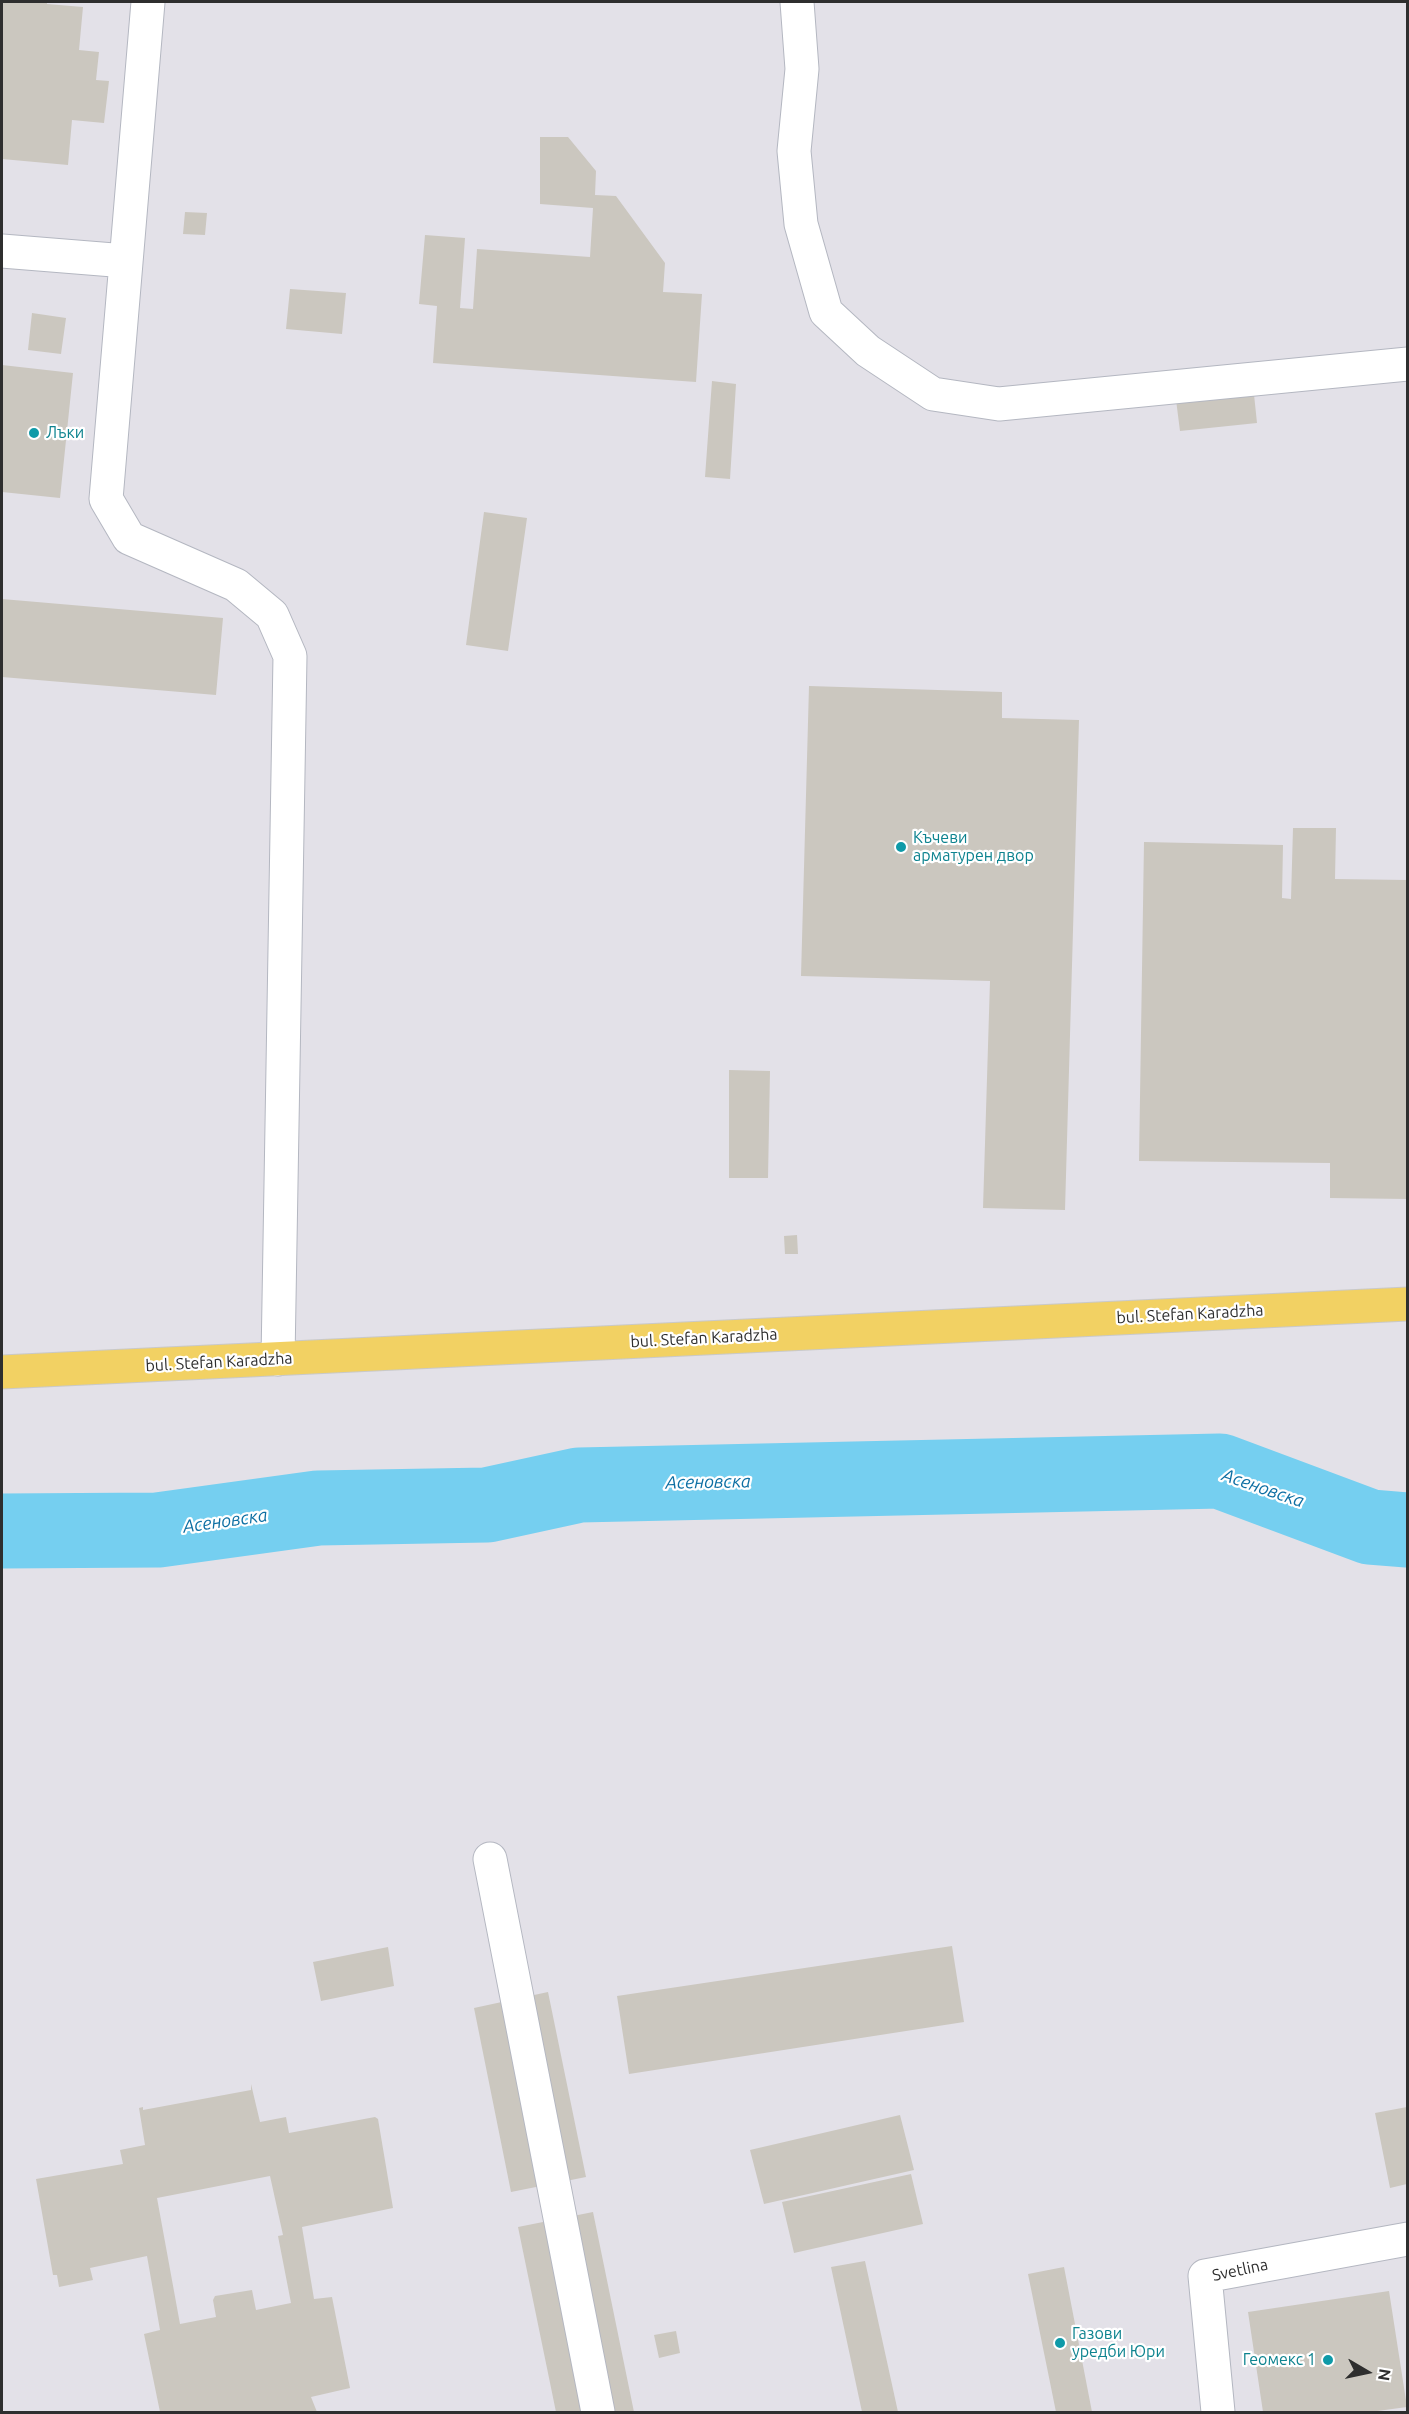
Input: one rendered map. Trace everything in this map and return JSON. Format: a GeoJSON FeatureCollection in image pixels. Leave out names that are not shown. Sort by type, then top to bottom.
{"type":"FeatureCollection","features":[{"type":"Feature","properties":{"kind":"main road","name":"bul. Stefan Karadzha"},"geometry":{"type":"LineString","coordinates":[[2,1372],[1407,1304]]}},
{"type":"Feature","properties":{"kind":"street"},"geometry":{"type":"LineString","coordinates":[[148,2],[106,499],[129,538],[236,585],[272,615],[290,656],[278,1359]]}},
{"type":"Feature","properties":{"kind":"street"},"geometry":{"type":"LineString","coordinates":[[797,2],[802,69],[794,150],[801,224],[826,312],[868,351],[933,394],[999,404],[1407,364]]}},
{"type":"Feature","properties":{"kind":"street"},"geometry":{"type":"LineString","coordinates":[[2,251],[126,261]]}},
{"type":"Feature","properties":{"kind":"street"},"geometry":{"type":"LineString","coordinates":[[490,1858],[598,2412]]}},
{"type":"Feature","properties":{"kind":"street","name":"Svetlina"},"geometry":{"type":"LineString","coordinates":[[1218,2412],[1205,2276],[1407,2239]]}},
{"type":"Feature","properties":{"kind":"shaded area"},"geometry":{"type":"Polygon","coordinates":[[[2,2],[1407,2],[1407,2412],[2,2412],[2,2]]]}},
{"type":"Feature","properties":{"kind":"building"},"geometry":{"type":"Polygon","coordinates":[[[2,2],[47,2],[47,4],[83,7],[79,50],[99,52],[96,80],[109,81],[104,123],[72,120],[68,165],[2,159],[2,2]]]}},
{"type":"Feature","properties":{"kind":"building"},"geometry":{"type":"Polygon","coordinates":[[[540,137],[568,137],[596,171],[595,195],[616,196],[665,263],[663,292],[702,294],[696,382],[433,363],[437,306],[419,304],[425,235],[465,238],[460,308],[473,309],[477,249],[590,257],[593,208],[540,204],[540,137]]]}},
{"type":"Feature","properties":{"kind":"building"},"geometry":{"type":"Polygon","coordinates":[[[185,212],[207,213],[205,235],[183,234],[185,212]]]}},
{"type":"Feature","properties":{"kind":"building"},"geometry":{"type":"Polygon","coordinates":[[[290,289],[346,293],[342,334],[286,329],[290,289]]]}},
{"type":"Feature","properties":{"kind":"building"},"geometry":{"type":"Polygon","coordinates":[[[32,313],[66,318],[61,354],[28,350],[32,313]]]}},
{"type":"Feature","properties":{"kind":"building","name":"Лъки"},"geometry":{"type":"Polygon","coordinates":[[[2,365],[73,373],[60,498],[2,492],[2,365]]]}},
{"type":"Feature","properties":{"kind":"building"},"geometry":{"type":"Polygon","coordinates":[[[712,381],[736,384],[730,479],[705,477],[712,381]]]}},
{"type":"Feature","properties":{"kind":"building"},"geometry":{"type":"Polygon","coordinates":[[[1253,385],[1257,423],[1180,431],[1175,392],[1253,385]]]}},
{"type":"Feature","properties":{"kind":"building"},"geometry":{"type":"Polygon","coordinates":[[[484,512],[527,518],[508,651],[466,645],[484,512]]]}},
{"type":"Feature","properties":{"kind":"building"},"geometry":{"type":"Polygon","coordinates":[[[2,599],[223,618],[216,695],[2,677],[2,599]]]}},
{"type":"Feature","properties":{"kind":"building"},"geometry":{"type":"Polygon","coordinates":[[[809,686],[1002,692],[1002,718],[1079,720],[1065,1210],[983,1208],[990,981],[801,976],[809,686]]]}},
{"type":"Feature","properties":{"kind":"building"},"geometry":{"type":"Polygon","coordinates":[[[1293,828],[1336,828],[1335,879],[1407,880],[1407,1199],[1330,1198],[1330,1163],[1139,1161],[1144,842],[1283,845],[1282,898],[1291,899],[1293,828]]]}},
{"type":"Feature","properties":{"kind":"building"},"geometry":{"type":"Polygon","coordinates":[[[729,1070],[770,1071],[768,1178],[729,1178],[729,1070]]]}},
{"type":"Feature","properties":{"kind":"building"},"geometry":{"type":"Polygon","coordinates":[[[797,1235],[798,1254],[785,1254],[784,1236],[797,1235]]]}},
{"type":"Feature","properties":{"kind":"building"},"geometry":{"type":"Polygon","coordinates":[[[952,1946],[964,2022],[629,2074],[617,1996],[952,1946]]]}},
{"type":"Feature","properties":{"kind":"building"},"geometry":{"type":"Polygon","coordinates":[[[388,1947],[394,1986],[321,2001],[313,1962],[388,1947]]]}},
{"type":"Feature","properties":{"kind":"building"},"geometry":{"type":"Polygon","coordinates":[[[548,1992],[586,2177],[511,2192],[474,2008],[548,1992]]]}},
{"type":"Feature","properties":{"kind":"building"},"geometry":{"type":"Polygon","coordinates":[[[251,2084],[260,2122],[286,2117],[289,2133],[375,2117],[378,2119],[393,2208],[302,2227],[314,2299],[332,2297],[350,2388],[311,2397],[317,2412],[160,2412],[144,2334],[160,2330],[147,2256],[90,2268],[93,2280],[59,2287],[57,2275],[53,2275],[36,2179],[123,2164],[120,2150],[145,2145],[139,2108],[143,2107],[143,2110],[251,2090],[251,2084]],[[270,2176],[157,2198],[180,2324],[216,2317],[213,2300],[215,2296],[252,2290],[256,2310],[291,2303],[278,2236],[283,2235],[270,2176]]]}},
{"type":"Feature","properties":{"kind":"building"},"geometry":{"type":"Polygon","coordinates":[[[1407,2107],[1407,2184],[1390,2188],[1375,2113],[1407,2107]]]}},
{"type":"Feature","properties":{"kind":"building"},"geometry":{"type":"Polygon","coordinates":[[[900,2115],[914,2170],[764,2204],[750,2150],[900,2115]]]}},
{"type":"Feature","properties":{"kind":"building"},"geometry":{"type":"Polygon","coordinates":[[[911,2174],[923,2224],[794,2253],[782,2202],[911,2174]]]}},
{"type":"Feature","properties":{"kind":"building"},"geometry":{"type":"Polygon","coordinates":[[[593,2212],[634,2412],[556,2412],[518,2227],[593,2212]]]}},
{"type":"Feature","properties":{"kind":"building"},"geometry":{"type":"Polygon","coordinates":[[[865,2261],[898,2412],[862,2412],[831,2267],[865,2261]]]}},
{"type":"Feature","properties":{"kind":"building","name":"Газови уредби Юри"},"geometry":{"type":"Polygon","coordinates":[[[1064,2267],[1092,2412],[1056,2412],[1028,2274],[1064,2267]]]}},
{"type":"Feature","properties":{"kind":"building","name":"Геомекс 1"},"geometry":{"type":"Polygon","coordinates":[[[1389,2291],[1407,2407],[1370,2412],[1263,2412],[1248,2312],[1389,2291]]]}},
{"type":"Feature","properties":{"kind":"building"},"geometry":{"type":"Polygon","coordinates":[[[676,2331],[680,2353],[659,2358],[654,2335],[676,2331]]]}},
{"type":"Feature","properties":{"kind":"waterway","name":"Асеновска"},"geometry":{"type":"LineString","coordinates":[[2,1531],[158,1530],[318,1508],[487,1505],[579,1485],[1220,1471],[1370,1527],[1408,1530]]}},
{"type":"Feature","properties":{"kind":"place","name":"Лъки"},"geometry":{"type":"Point","coordinates":[34,433]}},
{"type":"Feature","properties":{"kind":"place","name":"Къчеви арматурен двор"},"geometry":{"type":"Point","coordinates":[901,847]}},
{"type":"Feature","properties":{"kind":"place","name":"Газови уредби Юри"},"geometry":{"type":"Point","coordinates":[1060,2343]}},
{"type":"Feature","properties":{"kind":"place","name":"Геомекс 1"},"geometry":{"type":"Point","coordinates":[1328,2360]}}]}
